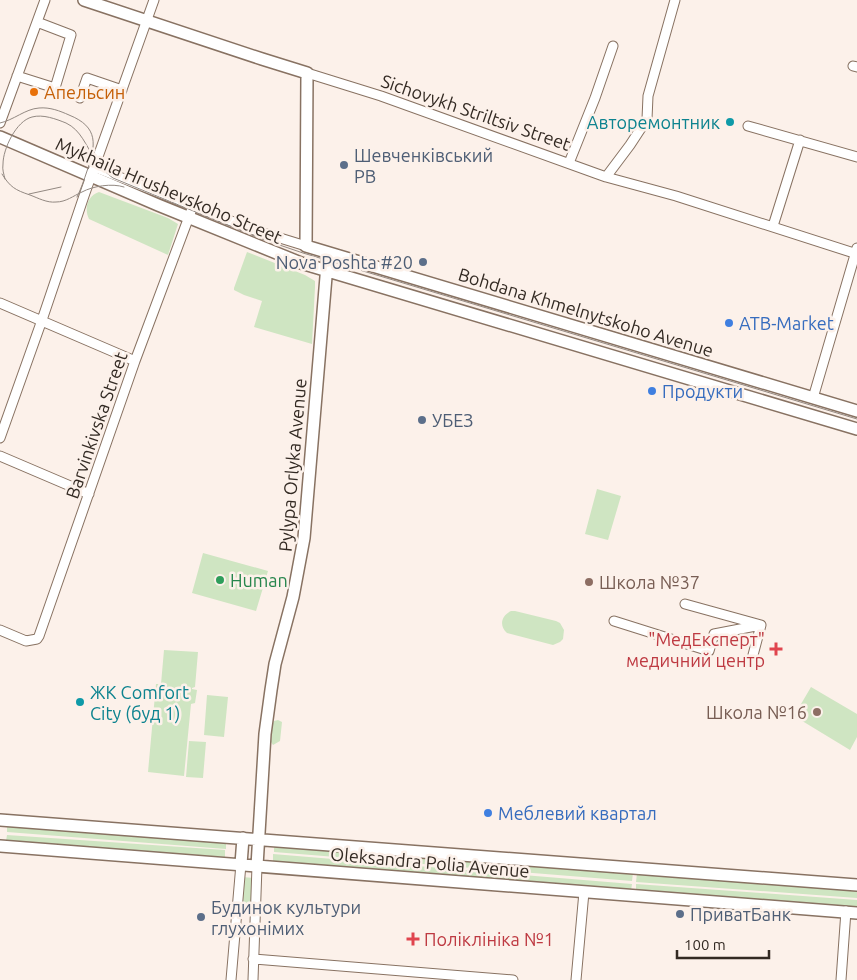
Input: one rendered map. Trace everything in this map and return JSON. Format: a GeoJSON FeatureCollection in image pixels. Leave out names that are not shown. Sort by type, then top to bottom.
{"type":"FeatureCollection","features":[{"type":"Feature","properties":{"kind":"main road","name":"Sichovykh Striltsiv Street"},"geometry":{"type":"LineString","coordinates":[[84,0],[307,73]]}},
{"type":"Feature","properties":{"kind":"main road"},"geometry":{"type":"LineString","coordinates":[[306,246],[307,73]]}},
{"type":"Feature","properties":{"kind":"main road","name":"Mykhaila Hrushevskoho Street"},"geometry":{"type":"LineString","coordinates":[[0,137],[93,172],[189,218],[282,256],[326,270]]}},
{"type":"Feature","properties":{"kind":"main road","name":"Bohdana Khmelnytskoho Avenue"},"geometry":{"type":"LineString","coordinates":[[306,246],[857,412]]}},
{"type":"Feature","properties":{"kind":"main road","name":"Pylypa Orlyka Avenue"},"geometry":{"type":"LineString","coordinates":[[257,866],[271,690],[275,664],[294,597],[304,538],[328,253]]}},
{"type":"Feature","properties":{"kind":"main road","name":"Bohdana Khmelnytskoho Avenue"},"geometry":{"type":"LineString","coordinates":[[326,270],[857,429]]}},
{"type":"Feature","properties":{"kind":"main road"},"geometry":{"type":"LineString","coordinates":[[601,353],[606,336]]}},
{"type":"Feature","properties":{"kind":"main road"},"geometry":{"type":"LineString","coordinates":[[809,415],[814,398]]}},
{"type":"Feature","properties":{"kind":"main road","name":"Oleksandra Polia Avenue"},"geometry":{"type":"LineString","coordinates":[[0,820],[857,885]]}},
{"type":"Feature","properties":{"kind":"main road"},"geometry":{"type":"LineString","coordinates":[[241,864],[243,838]]}},
{"type":"Feature","properties":{"kind":"main road","name":"Oleksandra Polia Avenue"},"geometry":{"type":"LineString","coordinates":[[0,846],[851,912]]}},
{"type":"Feature","properties":{"kind":"street"},"geometry":{"type":"LineString","coordinates":[[0,123],[45,0]]}},
{"type":"Feature","properties":{"kind":"street"},"geometry":{"type":"LineString","coordinates":[[0,438],[154,0]]}},
{"type":"Feature","properties":{"kind":"street"},"geometry":{"type":"LineString","coordinates":[[606,177],[630,146],[647,119],[648,96],[676,0]]}},
{"type":"Feature","properties":{"kind":"street"},"geometry":{"type":"LineString","coordinates":[[17,76],[55,88],[72,36],[37,22]]}},
{"type":"Feature","properties":{"kind":"street"},"geometry":{"type":"LineString","coordinates":[[569,163],[613,46]]}},
{"type":"Feature","properties":{"kind":"street","name":"Sichovykh Striltsiv Street"},"geometry":{"type":"LineString","coordinates":[[307,73],[381,96],[606,177],[649,188],[856,252]]}},
{"type":"Feature","properties":{"kind":"street"},"geometry":{"type":"LineString","coordinates":[[80,98],[87,78],[122,90]]}},
{"type":"Feature","properties":{"kind":"street"},"geometry":{"type":"LineString","coordinates":[[748,126],[857,157]]}},
{"type":"Feature","properties":{"kind":"street"},"geometry":{"type":"LineString","coordinates":[[773,226],[800,140]]}},
{"type":"Feature","properties":{"kind":"street","name":"Mykhaila Hrushevskoho Street"},"geometry":{"type":"LineString","coordinates":[[93,172],[193,206],[254,230],[306,246]]}},
{"type":"Feature","properties":{"kind":"street","name":"Barvinkivska Street"},"geometry":{"type":"LineString","coordinates":[[0,630],[26,641],[37,639],[40,634],[135,361],[193,206]]}},
{"type":"Feature","properties":{"kind":"street"},"geometry":{"type":"LineString","coordinates":[[814,398],[856,252]]}},
{"type":"Feature","properties":{"kind":"street"},"geometry":{"type":"LineString","coordinates":[[0,303],[135,361]]}},
{"type":"Feature","properties":{"kind":"street"},"geometry":{"type":"LineString","coordinates":[[0,456],[89,494]]}},
{"type":"Feature","properties":{"kind":"street"},"geometry":{"type":"LineString","coordinates":[[685,604],[761,625]]}},
{"type":"Feature","properties":{"kind":"street"},"geometry":{"type":"LineString","coordinates":[[614,621],[709,651],[714,634],[761,625]]}},
{"type":"Feature","properties":{"kind":"street"},"geometry":{"type":"LineString","coordinates":[[752,655],[761,625]]}},
{"type":"Feature","properties":{"kind":"street"},"geometry":{"type":"LineString","coordinates":[[231,980],[241,864]]}},
{"type":"Feature","properties":{"kind":"street"},"geometry":{"type":"LineString","coordinates":[[252,980],[257,866]]}},
{"type":"Feature","properties":{"kind":"street"},"geometry":{"type":"LineString","coordinates":[[576,980],[584,892]]}},
{"type":"Feature","properties":{"kind":"street"},"geometry":{"type":"LineString","coordinates":[[841,980],[851,912]]}},
{"type":"Feature","properties":{"kind":"street"},"geometry":{"type":"LineString","coordinates":[[253,959],[514,980]]}},
{"type":"Feature","properties":{"kind":"green space"},"geometry":{"type":"Polygon","coordinates":[[[99,192],[168,218],[178,224],[168,255],[89,219],[87,207],[89,200],[99,192]]]}},
{"type":"Feature","properties":{"kind":"green space"},"geometry":{"type":"Polygon","coordinates":[[[247,252],[305,275],[315,281],[312,344],[254,327],[262,301],[234,290],[247,252]]]}},
{"type":"Feature","properties":{"kind":"green space"},"geometry":{"type":"Polygon","coordinates":[[[597,489],[621,496],[608,540],[585,534],[597,489]]]}},
{"type":"Feature","properties":{"kind":"green space","name":"Human"},"geometry":{"type":"Polygon","coordinates":[[[203,553],[268,571],[256,611],[192,593],[203,553]]]}},
{"type":"Feature","properties":{"kind":"green space"},"geometry":{"type":"Polygon","coordinates":[[[511,611],[560,623],[564,630],[563,639],[553,645],[507,633],[504,630],[502,621],[511,611]]]}},
{"type":"Feature","properties":{"kind":"green space"},"geometry":{"type":"Polygon","coordinates":[[[164,650],[198,652],[195,687],[192,688],[197,690],[195,703],[191,704],[184,776],[148,772],[156,684],[161,684],[164,650]]]}},
{"type":"Feature","properties":{"kind":"green space"},"geometry":{"type":"Polygon","coordinates":[[[811,687],[857,714],[857,737],[850,750],[794,716],[811,687]]]}},
{"type":"Feature","properties":{"kind":"green space"},"geometry":{"type":"Polygon","coordinates":[[[207,695],[228,697],[224,737],[204,735],[207,695]]]}},
{"type":"Feature","properties":{"kind":"green space"},"geometry":{"type":"Polygon","coordinates":[[[274,721],[282,722],[280,741],[273,745],[271,742],[274,721]]]}},
{"type":"Feature","properties":{"kind":"green space"},"geometry":{"type":"Polygon","coordinates":[[[189,741],[206,742],[203,778],[186,777],[189,741]]]}},
{"type":"Feature","properties":{"kind":"green space"},"geometry":{"type":"Polygon","coordinates":[[[7,825],[226,842],[226,849],[7,832],[7,825]]]}},
{"type":"Feature","properties":{"kind":"green space"},"geometry":{"type":"Polygon","coordinates":[[[7,835],[225,850],[225,857],[6,841],[7,835]]]}},
{"type":"Feature","properties":{"kind":"green space"},"geometry":{"type":"Polygon","coordinates":[[[274,844],[633,873],[632,881],[274,852],[274,844]]]}},
{"type":"Feature","properties":{"kind":"green space"},"geometry":{"type":"Polygon","coordinates":[[[273,854],[632,884],[631,891],[273,861],[273,854]]]}},
{"type":"Feature","properties":{"kind":"green space"},"geometry":{"type":"Polygon","coordinates":[[[637,873],[857,889],[857,898],[636,882],[637,873]]]}},
{"type":"Feature","properties":{"kind":"green space"},"geometry":{"type":"Polygon","coordinates":[[[242,877],[254,878],[253,907],[239,906],[242,877]]]}},
{"type":"Feature","properties":{"kind":"green space"},"geometry":{"type":"Polygon","coordinates":[[[636,884],[857,900],[857,908],[636,892],[636,884]]]}},
{"type":"Feature","properties":{"kind":"tram line"},"geometry":{"type":"LineString","coordinates":[[0,123],[29,110],[43,108],[62,112],[86,125],[93,138],[93,145],[90,162],[77,197]]}},
{"type":"Feature","properties":{"kind":"tram line"},"geometry":{"type":"LineString","coordinates":[[5,179],[3,168],[5,151],[16,130],[21,124],[32,117],[41,116],[54,119],[66,123],[76,130],[105,172],[113,178],[259,238],[303,253],[857,419]]}},
{"type":"Feature","properties":{"kind":"tram line"},"geometry":{"type":"LineString","coordinates":[[2,174],[10,185],[17,190],[53,202],[66,200],[97,187],[108,185],[124,187]]}},
{"type":"Feature","properties":{"kind":"tram line"},"geometry":{"type":"LineString","coordinates":[[29,194],[61,187]]}},
{"type":"Feature","properties":{"kind":"place","name":"Апельсин"},"geometry":{"type":"Point","coordinates":[34,92]}},
{"type":"Feature","properties":{"kind":"place","name":"Авторемонтник"},"geometry":{"type":"Point","coordinates":[730,122]}},
{"type":"Feature","properties":{"kind":"place","name":"Шевченківський РВ"},"geometry":{"type":"Point","coordinates":[344,165]}},
{"type":"Feature","properties":{"kind":"place","name":"Nova Poshta #20"},"geometry":{"type":"Point","coordinates":[423,262]}},
{"type":"Feature","properties":{"kind":"place","name":"ATB-Market"},"geometry":{"type":"Point","coordinates":[729,323]}},
{"type":"Feature","properties":{"kind":"place","name":"Продукти"},"geometry":{"type":"Point","coordinates":[652,391]}},
{"type":"Feature","properties":{"kind":"place","name":"УБЕЗ"},"geometry":{"type":"Point","coordinates":[422,420]}},
{"type":"Feature","properties":{"kind":"place","name":"Human"},"geometry":{"type":"Point","coordinates":[220,580]}},
{"type":"Feature","properties":{"kind":"place","name":"Школа №37"},"geometry":{"type":"Point","coordinates":[589,582]}},
{"type":"Feature","properties":{"kind":"place","name":"\"МедЕксперт\" медичний центр"},"geometry":{"type":"Point","coordinates":[776,649]}},
{"type":"Feature","properties":{"kind":"place","name":"ЖК Comfort City (буд 1)"},"geometry":{"type":"Point","coordinates":[80,702]}},
{"type":"Feature","properties":{"kind":"place","name":"Школа №16"},"geometry":{"type":"Point","coordinates":[817,712]}},
{"type":"Feature","properties":{"kind":"place","name":"Меблевий квартал"},"geometry":{"type":"Point","coordinates":[488,813]}},
{"type":"Feature","properties":{"kind":"place","name":"ПриватБанк"},"geometry":{"type":"Point","coordinates":[680,914]}},
{"type":"Feature","properties":{"kind":"place","name":"Будинок культури глухонімих"},"geometry":{"type":"Point","coordinates":[201,917]}},
{"type":"Feature","properties":{"kind":"place","name":"Поліклініка №1"},"geometry":{"type":"Point","coordinates":[413,939]}}]}
